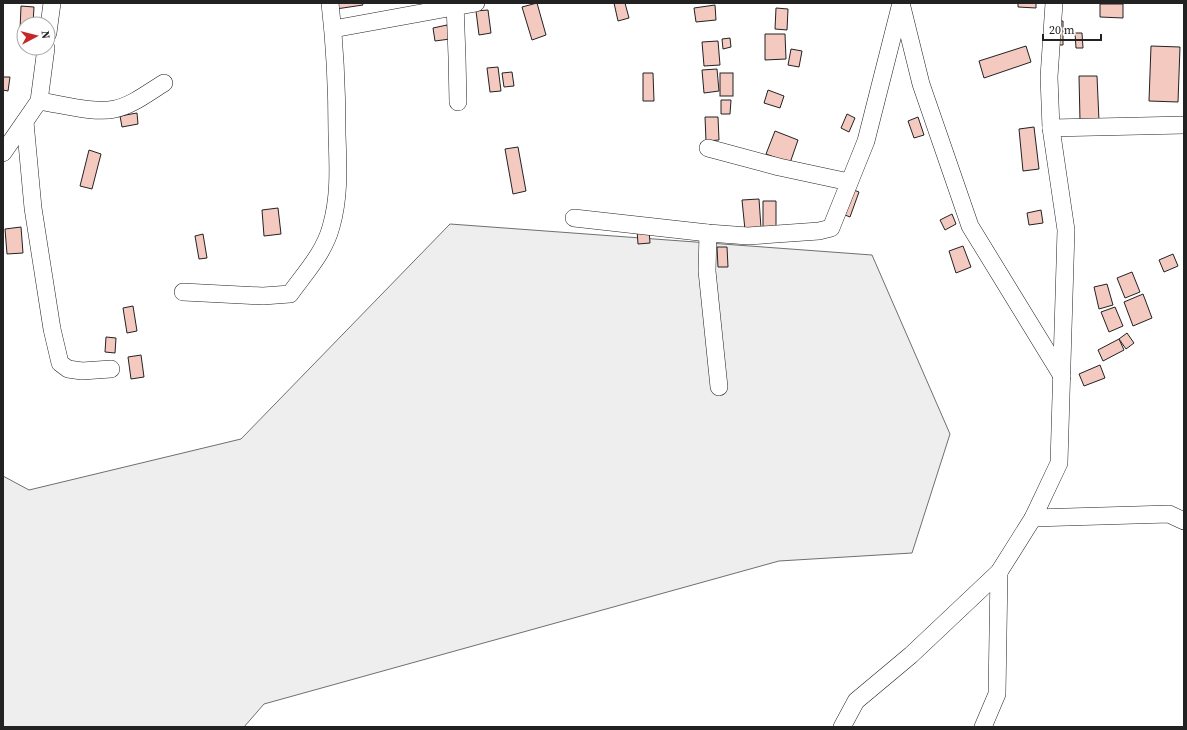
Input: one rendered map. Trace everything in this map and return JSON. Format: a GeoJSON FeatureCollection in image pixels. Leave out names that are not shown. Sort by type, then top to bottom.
{"type":"FeatureCollection","features":[{"type":"Feature","properties":{"kind":"street"},"geometry":{"type":"LineString","coordinates":[[50,16],[52,3]]}},
{"type":"Feature","properties":{"kind":"street"},"geometry":{"type":"LineString","coordinates":[[183,292],[263,296],[290,294],[317,258],[331,228],[338,187],[337,111],[333,29],[330,3]]}},
{"type":"Feature","properties":{"kind":"street"},"geometry":{"type":"LineString","coordinates":[[333,29],[455,5],[476,3]]}},
{"type":"Feature","properties":{"kind":"street"},"geometry":{"type":"LineString","coordinates":[[574,218],[748,236],[819,231],[831,228],[868,134],[901,3]]}},
{"type":"Feature","properties":{"kind":"street"},"geometry":{"type":"LineString","coordinates":[[901,3],[921,84],[970,226],[1062,376]]}},
{"type":"Feature","properties":{"kind":"street"},"geometry":{"type":"LineString","coordinates":[[842,727],[856,701],[911,655],[999,572],[1033,518],[1059,463],[1066,230],[1051,128],[1049,77],[1054,3]]}},
{"type":"Feature","properties":{"kind":"street"},"geometry":{"type":"LineString","coordinates":[[455,5],[458,102]]}},
{"type":"Feature","properties":{"kind":"street"},"geometry":{"type":"LineString","coordinates":[[3,153],[39,101],[45,56]]}},
{"type":"Feature","properties":{"kind":"street"},"geometry":{"type":"LineString","coordinates":[[39,101],[98,110],[116,109],[141,98],[164,83]]}},
{"type":"Feature","properties":{"kind":"street"},"geometry":{"type":"LineString","coordinates":[[25,122],[34,215],[52,329],[60,363],[68,370],[111,370]]}},
{"type":"Feature","properties":{"kind":"street"},"geometry":{"type":"LineString","coordinates":[[1051,128],[1184,125]]}},
{"type":"Feature","properties":{"kind":"street"},"geometry":{"type":"LineString","coordinates":[[708,148],[779,167],[849,182]]}},
{"type":"Feature","properties":{"kind":"street"},"geometry":{"type":"LineString","coordinates":[[708,233],[707,271],[719,387]]}},
{"type":"Feature","properties":{"kind":"street"},"geometry":{"type":"LineString","coordinates":[[1033,518],[1169,514],[1184,521]]}},
{"type":"Feature","properties":{"kind":"street"},"geometry":{"type":"LineString","coordinates":[[983,727],[997,694],[999,572]]}},
{"type":"Feature","properties":{"kind":"shaded area"},"geometry":{"type":"Polygon","coordinates":[[[450,224],[872,255],[950,434],[912,553],[779,561],[264,704],[244,727],[3,727],[3,476],[29,490],[241,439],[450,224]]]}},
{"type":"Feature","properties":{"kind":"building"},"geometry":{"type":"Polygon","coordinates":[[[335,3],[362,3],[363,5],[336,9],[335,3]]]}},
{"type":"Feature","properties":{"kind":"building"},"geometry":{"type":"Polygon","coordinates":[[[537,3],[546,35],[532,40],[522,7],[537,3]]]}},
{"type":"Feature","properties":{"kind":"building"},"geometry":{"type":"Polygon","coordinates":[[[614,3],[625,3],[629,18],[618,21],[614,3]]]}},
{"type":"Feature","properties":{"kind":"building"},"geometry":{"type":"Polygon","coordinates":[[[1018,3],[1036,3],[1036,8],[1018,7],[1018,3]]]}},
{"type":"Feature","properties":{"kind":"building"},"geometry":{"type":"Polygon","coordinates":[[[1100,4],[1123,4],[1123,18],[1100,17],[1100,4]]]}},
{"type":"Feature","properties":{"kind":"building"},"geometry":{"type":"Polygon","coordinates":[[[715,5],[716,20],[696,22],[694,8],[715,5]]]}},
{"type":"Feature","properties":{"kind":"building"},"geometry":{"type":"Polygon","coordinates":[[[21,6],[34,7],[33,16],[21,16],[21,6]]]}},
{"type":"Feature","properties":{"kind":"building"},"geometry":{"type":"Polygon","coordinates":[[[776,8],[788,9],[787,30],[775,29],[776,8]]]}},
{"type":"Feature","properties":{"kind":"building"},"geometry":{"type":"Polygon","coordinates":[[[488,10],[491,33],[479,35],[476,11],[488,10]]]}},
{"type":"Feature","properties":{"kind":"building"},"geometry":{"type":"Polygon","coordinates":[[[1052,20],[1063,21],[1063,45],[1051,45],[1052,20]]]}},
{"type":"Feature","properties":{"kind":"building"},"geometry":{"type":"Polygon","coordinates":[[[447,25],[450,39],[435,41],[433,28],[447,25]]]}},
{"type":"Feature","properties":{"kind":"building"},"geometry":{"type":"Polygon","coordinates":[[[1075,33],[1082,33],[1083,48],[1076,48],[1075,33]]]}},
{"type":"Feature","properties":{"kind":"building"},"geometry":{"type":"Polygon","coordinates":[[[765,34],[785,34],[786,59],[765,60],[765,34]]]}},
{"type":"Feature","properties":{"kind":"building"},"geometry":{"type":"Polygon","coordinates":[[[730,38],[731,47],[723,49],[722,39],[730,38]]]}},
{"type":"Feature","properties":{"kind":"building"},"geometry":{"type":"Polygon","coordinates":[[[718,41],[720,65],[704,66],[702,42],[718,41]]]}},
{"type":"Feature","properties":{"kind":"building"},"geometry":{"type":"Polygon","coordinates":[[[1026,46],[1031,62],[984,78],[979,61],[1026,46]]]}},
{"type":"Feature","properties":{"kind":"building"},"geometry":{"type":"Polygon","coordinates":[[[1151,46],[1180,47],[1178,102],[1149,101],[1151,46]]]}},
{"type":"Feature","properties":{"kind":"building"},"geometry":{"type":"Polygon","coordinates":[[[791,49],[802,51],[799,67],[788,65],[791,49]]]}},
{"type":"Feature","properties":{"kind":"building"},"geometry":{"type":"Polygon","coordinates":[[[498,67],[501,91],[490,92],[487,68],[498,67]]]}},
{"type":"Feature","properties":{"kind":"building"},"geometry":{"type":"Polygon","coordinates":[[[717,69],[719,91],[704,93],[702,70],[717,69]]]}},
{"type":"Feature","properties":{"kind":"building"},"geometry":{"type":"Polygon","coordinates":[[[512,72],[514,86],[504,87],[502,73],[512,72]]]}},
{"type":"Feature","properties":{"kind":"building"},"geometry":{"type":"Polygon","coordinates":[[[643,73],[653,73],[654,101],[643,101],[643,73]]]}},
{"type":"Feature","properties":{"kind":"building"},"geometry":{"type":"Polygon","coordinates":[[[720,73],[733,73],[733,96],[720,96],[720,73]]]}},
{"type":"Feature","properties":{"kind":"building"},"geometry":{"type":"Polygon","coordinates":[[[1079,76],[1097,76],[1099,121],[1080,121],[1079,76]]]}},
{"type":"Feature","properties":{"kind":"building"},"geometry":{"type":"Polygon","coordinates":[[[3,77],[10,77],[8,91],[3,90],[3,77]]]}},
{"type":"Feature","properties":{"kind":"building"},"geometry":{"type":"Polygon","coordinates":[[[768,90],[784,96],[780,108],[764,103],[768,90]]]}},
{"type":"Feature","properties":{"kind":"building"},"geometry":{"type":"Polygon","coordinates":[[[721,100],[731,100],[730,114],[721,114],[721,100]]]}},
{"type":"Feature","properties":{"kind":"building"},"geometry":{"type":"Polygon","coordinates":[[[137,113],[138,124],[122,127],[120,116],[137,113]]]}},
{"type":"Feature","properties":{"kind":"building"},"geometry":{"type":"Polygon","coordinates":[[[847,114],[855,118],[849,132],[841,128],[847,114]]]}},
{"type":"Feature","properties":{"kind":"building"},"geometry":{"type":"Polygon","coordinates":[[[705,117],[718,117],[719,140],[706,141],[705,117]]]}},
{"type":"Feature","properties":{"kind":"building"},"geometry":{"type":"Polygon","coordinates":[[[918,117],[924,135],[914,138],[908,121],[918,117]]]}},
{"type":"Feature","properties":{"kind":"building"},"geometry":{"type":"Polygon","coordinates":[[[1034,127],[1039,169],[1023,171],[1019,129],[1034,127]]]}},
{"type":"Feature","properties":{"kind":"building"},"geometry":{"type":"Polygon","coordinates":[[[775,131],[798,140],[790,163],[766,154],[775,131]]]}},
{"type":"Feature","properties":{"kind":"building"},"geometry":{"type":"Polygon","coordinates":[[[518,147],[526,191],[513,194],[505,149],[518,147]]]}},
{"type":"Feature","properties":{"kind":"building"},"geometry":{"type":"Polygon","coordinates":[[[89,150],[101,154],[92,189],[80,186],[89,150]]]}},
{"type":"Feature","properties":{"kind":"building"},"geometry":{"type":"Polygon","coordinates":[[[849,188],[859,192],[850,217],[840,213],[849,188]]]}},
{"type":"Feature","properties":{"kind":"building"},"geometry":{"type":"Polygon","coordinates":[[[759,199],[761,228],[745,230],[742,200],[759,199]]]}},
{"type":"Feature","properties":{"kind":"building"},"geometry":{"type":"Polygon","coordinates":[[[763,201],[776,201],[776,227],[763,228],[763,201]]]}},
{"type":"Feature","properties":{"kind":"building"},"geometry":{"type":"Polygon","coordinates":[[[278,208],[281,234],[264,236],[262,210],[278,208]]]}},
{"type":"Feature","properties":{"kind":"building"},"geometry":{"type":"Polygon","coordinates":[[[1041,210],[1043,223],[1029,225],[1027,213],[1041,210]]]}},
{"type":"Feature","properties":{"kind":"building"},"geometry":{"type":"Polygon","coordinates":[[[952,214],[956,224],[945,230],[940,220],[952,214]]]}},
{"type":"Feature","properties":{"kind":"building"},"geometry":{"type":"Polygon","coordinates":[[[21,227],[23,253],[7,254],[5,229],[21,227]]]}},
{"type":"Feature","properties":{"kind":"building"},"geometry":{"type":"Polygon","coordinates":[[[637,230],[649,230],[650,243],[638,244],[637,230]]]}},
{"type":"Feature","properties":{"kind":"building"},"geometry":{"type":"Polygon","coordinates":[[[203,234],[207,258],[199,259],[195,236],[203,234]]]}},
{"type":"Feature","properties":{"kind":"building"},"geometry":{"type":"Polygon","coordinates":[[[963,246],[971,267],[956,273],[949,251],[963,246]]]}},
{"type":"Feature","properties":{"kind":"building"},"geometry":{"type":"Polygon","coordinates":[[[717,247],[727,247],[728,267],[718,267],[717,247]]]}},
{"type":"Feature","properties":{"kind":"building"},"geometry":{"type":"Polygon","coordinates":[[[1173,254],[1178,266],[1164,272],[1159,260],[1173,254]]]}},
{"type":"Feature","properties":{"kind":"building"},"geometry":{"type":"Polygon","coordinates":[[[1132,272],[1140,292],[1125,298],[1117,278],[1132,272]]]}},
{"type":"Feature","properties":{"kind":"building"},"geometry":{"type":"Polygon","coordinates":[[[1107,284],[1113,305],[1099,309],[1094,287],[1107,284]]]}},
{"type":"Feature","properties":{"kind":"building"},"geometry":{"type":"Polygon","coordinates":[[[1143,294],[1152,318],[1133,326],[1124,302],[1143,294]]]}},
{"type":"Feature","properties":{"kind":"building"},"geometry":{"type":"Polygon","coordinates":[[[133,306],[137,331],[127,333],[123,308],[133,306]]]}},
{"type":"Feature","properties":{"kind":"building"},"geometry":{"type":"Polygon","coordinates":[[[1115,307],[1123,326],[1109,332],[1101,312],[1115,307]]]}},
{"type":"Feature","properties":{"kind":"building"},"geometry":{"type":"Polygon","coordinates":[[[1127,333],[1134,343],[1126,349],[1119,339],[1127,333]]]}},
{"type":"Feature","properties":{"kind":"building"},"geometry":{"type":"Polygon","coordinates":[[[106,337],[116,338],[115,353],[105,352],[106,337]]]}},
{"type":"Feature","properties":{"kind":"building"},"geometry":{"type":"Polygon","coordinates":[[[1119,339],[1124,350],[1103,361],[1098,350],[1119,339]]]}},
{"type":"Feature","properties":{"kind":"building"},"geometry":{"type":"Polygon","coordinates":[[[141,355],[144,377],[131,379],[128,357],[141,355]]]}},
{"type":"Feature","properties":{"kind":"building"},"geometry":{"type":"Polygon","coordinates":[[[1100,365],[1105,378],[1084,386],[1079,374],[1100,365]]]}}]}
